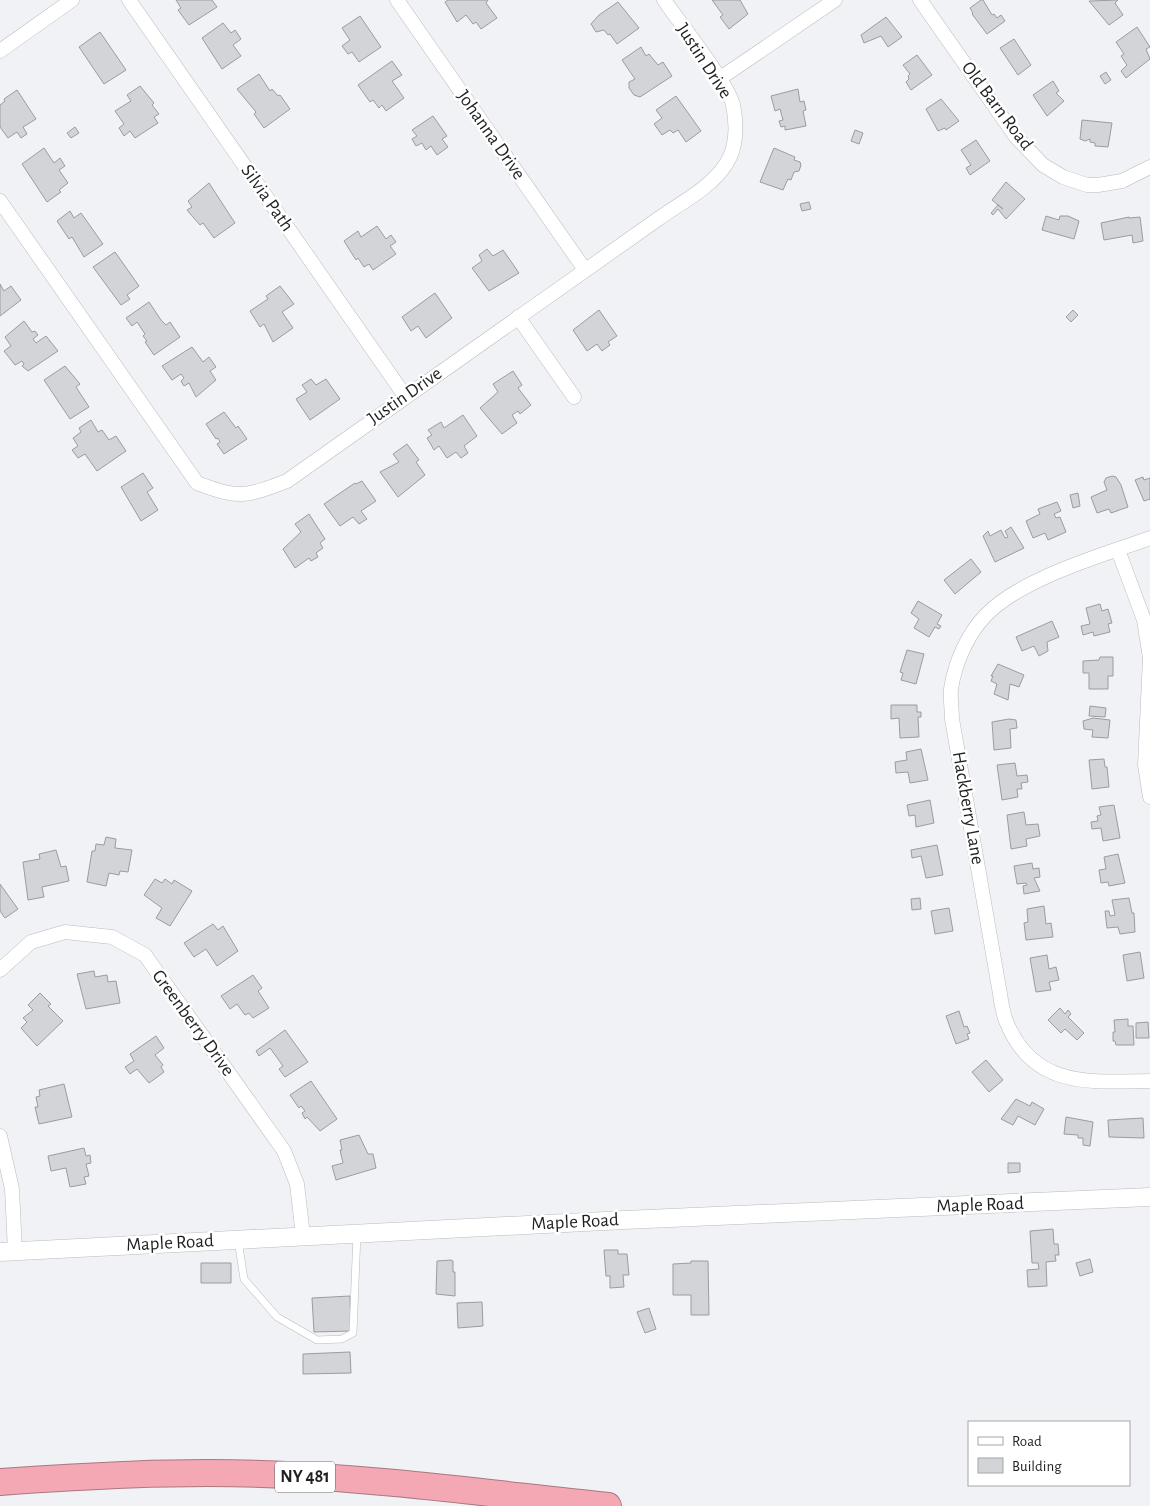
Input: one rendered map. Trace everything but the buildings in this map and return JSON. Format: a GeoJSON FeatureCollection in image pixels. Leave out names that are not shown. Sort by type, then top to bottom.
{"type":"FeatureCollection","features":[{"type":"Feature","properties":{"kind":"highway","name":"NY 481"},"geometry":{"type":"LineString","coordinates":[[0,1482],[102,1475],[262,1474],[358,1481],[608,1506]]}},
{"type":"Feature","properties":{"kind":"street"},"geometry":{"type":"LineString","coordinates":[[0,51],[72,0]]}},
{"type":"Feature","properties":{"kind":"street","name":"Silvia Path"},"geometry":{"type":"LineString","coordinates":[[129,0],[405,396]]}},
{"type":"Feature","properties":{"kind":"street","name":"Johanna Drive"},"geometry":{"type":"LineString","coordinates":[[397,0],[585,270]]}},
{"type":"Feature","properties":{"kind":"street","name":"Justin Drive"},"geometry":{"type":"LineString","coordinates":[[0,201],[196,483],[227,494],[253,494],[287,481],[714,178],[726,164],[734,148],[736,130],[733,104],[719,79],[664,0]]}},
{"type":"Feature","properties":{"kind":"street"},"geometry":{"type":"LineString","coordinates":[[719,79],[835,0]]}},
{"type":"Feature","properties":{"kind":"street","name":"Old Barn Road"},"geometry":{"type":"LineString","coordinates":[[920,0],[1016,137],[1044,165],[1063,177],[1086,185],[1122,181],[1150,168]]}},
{"type":"Feature","properties":{"kind":"street"},"geometry":{"type":"LineString","coordinates":[[518,317],[574,398]]}},
{"type":"Feature","properties":{"kind":"street","name":"Hackberry Lane"},"geometry":{"type":"LineString","coordinates":[[1150,538],[1052,575],[1012,594],[986,616],[962,651],[951,689],[952,719],[999,988],[1006,1020],[1015,1039],[1030,1056],[1062,1077],[1083,1082],[1150,1081]]}},
{"type":"Feature","properties":{"kind":"street"},"geometry":{"type":"LineString","coordinates":[[1118,550],[1144,620],[1150,658],[1145,764],[1150,797]]}},
{"type":"Feature","properties":{"kind":"street","name":"Greenberry Drive"},"geometry":{"type":"LineString","coordinates":[[0,970],[31,942],[66,932],[112,936],[145,955],[284,1151],[297,1184],[302,1236]]}},
{"type":"Feature","properties":{"kind":"street"},"geometry":{"type":"LineString","coordinates":[[0,1136],[12,1189],[7,1251]]}},
{"type":"Feature","properties":{"kind":"street","name":"Maple Road"},"geometry":{"type":"LineString","coordinates":[[7,1251],[1150,1197]]}},
{"type":"Feature","properties":{"kind":"lane"},"geometry":{"type":"LineString","coordinates":[[238,1240],[244,1279],[277,1317],[317,1340],[342,1339],[353,1333],[357,1234]]}}]}
